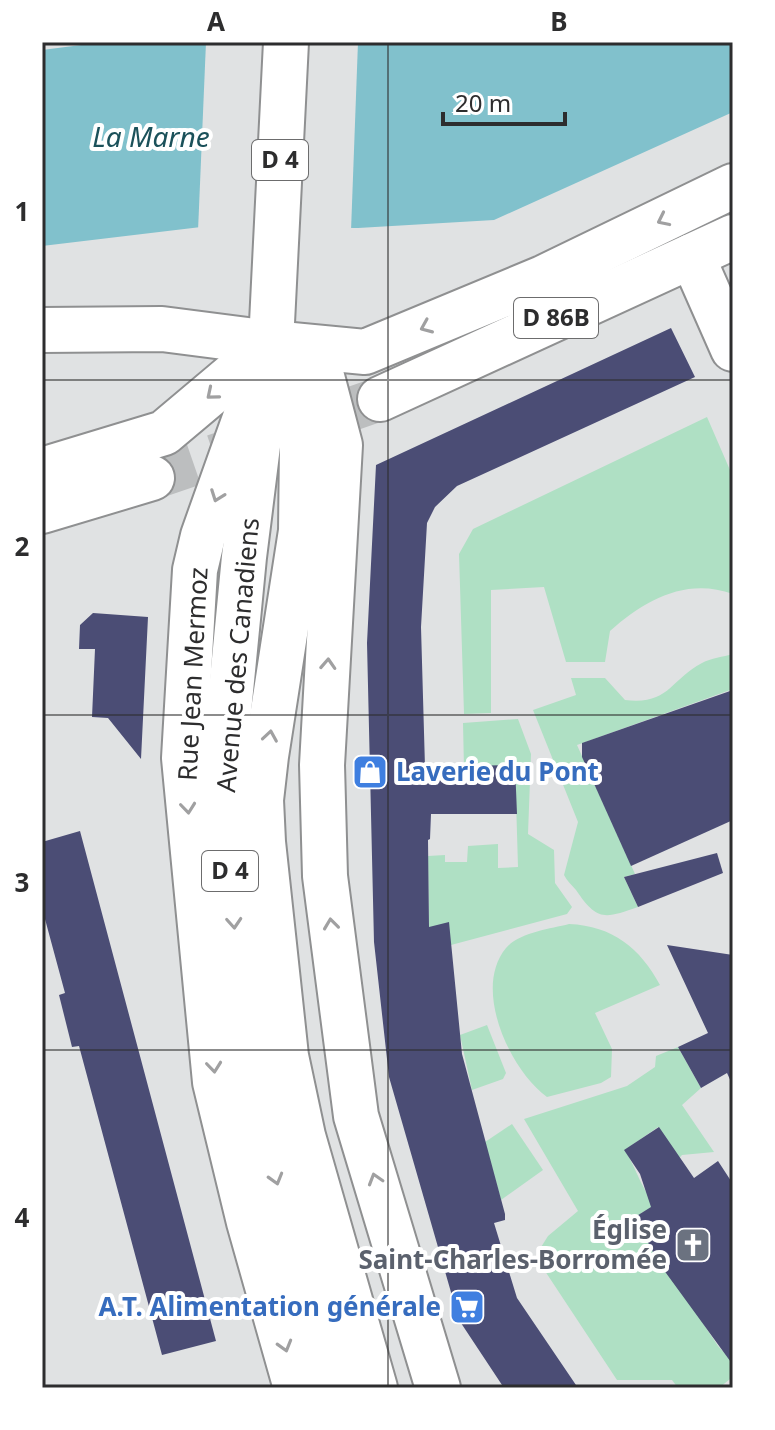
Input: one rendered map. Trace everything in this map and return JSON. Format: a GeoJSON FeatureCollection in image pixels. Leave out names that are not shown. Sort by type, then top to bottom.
{"type":"FeatureCollection","features":[{"type":"Feature","properties":{"kind":"main road","name":"D 4"},"geometry":{"type":"LineString","coordinates":[[271,343],[286,42]]}},
{"type":"Feature","properties":{"kind":"main road"},"geometry":{"type":"LineString","coordinates":[[42,330],[162,329],[315,350],[365,352],[543,278],[733,186]]}},
{"type":"Feature","properties":{"kind":"main road","name":"D 86B"},"geometry":{"type":"LineString","coordinates":[[380,399],[733,237]]}},
{"type":"Feature","properties":{"kind":"main road"},"geometry":{"type":"LineString","coordinates":[[692,256],[733,349]]}},
{"type":"Feature","properties":{"kind":"main road"},"geometry":{"type":"LineString","coordinates":[[42,470],[164,433],[271,343]]}},
{"type":"Feature","properties":{"kind":"main road","name":"Avenue des Canadiens"},"geometry":{"type":"LineString","coordinates":[[271,343],[302,446],[301,531],[266,756],[261,800],[263,842],[286,1056],[303,1136],[375,1388]]}},
{"type":"Feature","properties":{"kind":"main road","name":"Avenue des Canadiens"},"geometry":{"type":"LineString","coordinates":[[271,343],[244,557],[226,742],[227,827],[237,954],[265,1142],[336,1388]]}},
{"type":"Feature","properties":{"kind":"main road","name":"Rue Jean Mermoz"},"geometry":{"type":"LineString","coordinates":[[271,343],[203,536],[195,570],[184,758],[215,1082],[249,1222],[296,1388]]}},
{"type":"Feature","properties":{"kind":"main road"},"geometry":{"type":"LineString","coordinates":[[315,350],[340,445],[322,765],[325,876],[356,1116],[438,1388]]}},
{"type":"Feature","properties":{"kind":"main road"},"geometry":{"type":"LineString","coordinates":[[42,511],[152,478]]}},
{"type":"Feature","properties":{"kind":"green space"},"geometry":{"type":"Polygon","coordinates":[[[707,417],[733,477],[733,594],[699,588],[667,594],[637,610],[610,631],[605,662],[566,662],[544,587],[491,590],[491,713],[464,714],[459,554],[473,529],[707,417]]]}},
{"type":"Feature","properties":{"kind":"green space"},"geometry":{"type":"Polygon","coordinates":[[[733,654],[733,689],[577,745],[635,874],[624,877],[638,907],[609,915],[596,912],[564,875],[578,822],[533,710],[576,695],[571,678],[605,678],[625,700],[651,699],[668,690],[702,663],[733,654]]]}},
{"type":"Feature","properties":{"kind":"green space"},"geometry":{"type":"Polygon","coordinates":[[[518,719],[531,754],[528,834],[554,850],[555,883],[572,907],[567,914],[451,945],[429,927],[428,856],[445,855],[445,862],[467,862],[468,846],[498,844],[498,868],[518,867],[515,766],[480,766],[482,814],[465,814],[463,723],[518,719]]]}},
{"type":"Feature","properties":{"kind":"green space"},"geometry":{"type":"Polygon","coordinates":[[[569,924],[599,929],[624,941],[644,960],[660,985],[595,1013],[612,1049],[611,1077],[601,1083],[547,1097],[533,1085],[509,1049],[494,1006],[493,985],[496,965],[512,943],[536,932],[569,924]]]}},
{"type":"Feature","properties":{"kind":"green space"},"geometry":{"type":"Polygon","coordinates":[[[487,1025],[506,1073],[503,1079],[472,1090],[460,1035],[487,1025]]]}},
{"type":"Feature","properties":{"kind":"green space"},"geometry":{"type":"Polygon","coordinates":[[[678,1047],[701,1088],[682,1105],[714,1152],[682,1155],[674,1164],[677,1154],[658,1127],[625,1150],[657,1206],[641,1213],[639,1226],[718,1346],[732,1361],[730,1379],[719,1388],[678,1388],[672,1380],[617,1380],[541,1265],[538,1252],[548,1236],[578,1211],[524,1119],[627,1086],[655,1067],[656,1056],[678,1047]]]}},
{"type":"Feature","properties":{"kind":"green space"},"geometry":{"type":"Polygon","coordinates":[[[512,1124],[543,1170],[501,1200],[485,1142],[512,1124]]]}},
{"type":"Feature","properties":{"kind":"water","name":"La Marne"},"geometry":{"type":"Polygon","coordinates":[[[733,42],[733,112],[494,220],[358,228],[201,227],[42,246],[42,50],[89,44],[733,42]]]}},
{"type":"Feature","properties":{"kind":"pier"},"geometry":{"type":"Polygon","coordinates":[[[206,42],[358,42],[351,231],[198,231],[206,42]]]}},
{"type":"Feature","properties":{"kind":"building"},"geometry":{"type":"Polygon","coordinates":[[[671,328],[695,377],[457,486],[435,507],[427,523],[421,627],[425,767],[515,765],[517,814],[431,814],[428,840],[429,927],[449,922],[462,1054],[505,1214],[505,1220],[494,1223],[517,1298],[578,1388],[504,1388],[459,1320],[389,1077],[374,942],[367,643],[376,465],[671,328]]]}},
{"type":"Feature","properties":{"kind":"building"},"geometry":{"type":"Polygon","coordinates":[[[93,613],[148,617],[141,759],[108,718],[92,717],[95,649],[79,649],[80,625],[93,613]]]}},
{"type":"Feature","properties":{"kind":"building"},"geometry":{"type":"Polygon","coordinates":[[[733,690],[733,820],[631,866],[582,757],[582,743],[733,690]]]}},
{"type":"Feature","properties":{"kind":"building"},"geometry":{"type":"Polygon","coordinates":[[[80,831],[216,1341],[162,1355],[79,1046],[72,1047],[59,995],[65,993],[42,908],[42,842],[80,831]]]}},
{"type":"Feature","properties":{"kind":"building"},"geometry":{"type":"Polygon","coordinates":[[[717,853],[723,873],[638,907],[624,877],[717,853]]]}},
{"type":"Feature","properties":{"kind":"building"},"geometry":{"type":"Polygon","coordinates":[[[667,945],[733,955],[733,1086],[727,1073],[701,1088],[678,1047],[708,1033],[667,945]]]}},
{"type":"Feature","properties":{"kind":"building","name":"Église Saint-Charles-Borromée"},"geometry":{"type":"Polygon","coordinates":[[[659,1127],[694,1178],[718,1161],[733,1184],[733,1365],[658,1262],[635,1217],[651,1207],[640,1174],[624,1150],[659,1127]]]}},
{"type":"Feature","properties":{"kind":"tunnel"},"geometry":{"type":"LineString","coordinates":[[152,478],[380,399]]}},
{"type":"Feature","properties":{"kind":"place","name":"Laverie du Pont"},"geometry":{"type":"Point","coordinates":[370,772]}},
{"type":"Feature","properties":{"kind":"place","name":"Église Saint-Charles-Borromée"},"geometry":{"type":"Point","coordinates":[693,1245]}},
{"type":"Feature","properties":{"kind":"place","name":"A.T. Alimentation générale"},"geometry":{"type":"Point","coordinates":[467,1307]}}]}
